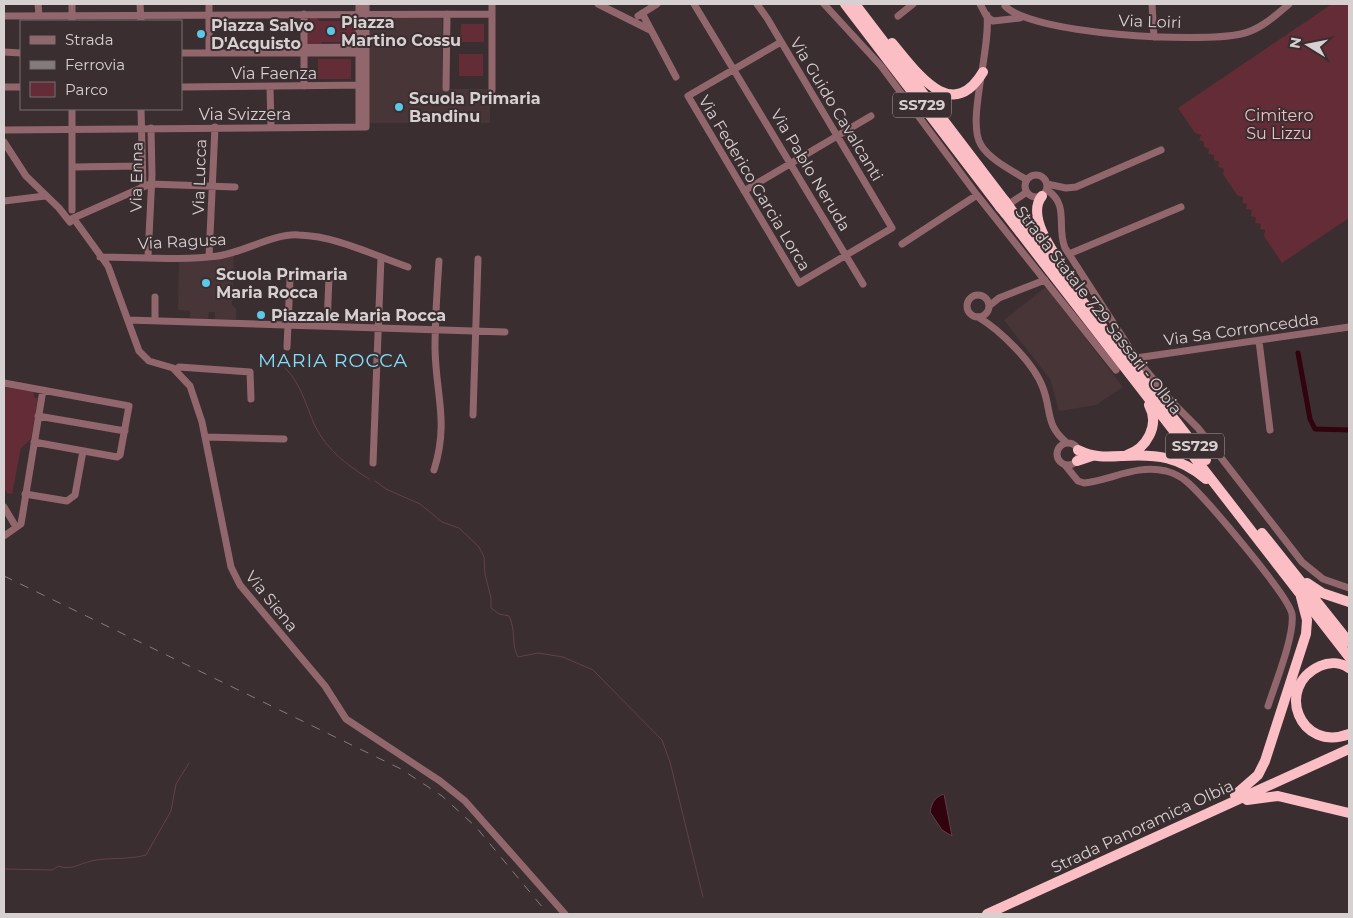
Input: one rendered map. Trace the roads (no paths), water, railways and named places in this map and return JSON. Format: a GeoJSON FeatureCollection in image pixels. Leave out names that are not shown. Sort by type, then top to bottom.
{"type":"FeatureCollection","features":[{"type":"Feature","properties":{"kind":"highway","name":"Strada Statale 729 Sassari - Olbia"},"geometry":{"type":"LineString","coordinates":[[845,4],[1142,390],[1290,578],[1349,657]]}},
{"type":"Feature","properties":{"kind":"highway","name":"Strada Statale 729 Sassari - Olbia"},"geometry":{"type":"LineString","coordinates":[[856,4],[1003,209],[1100,326],[1349,642]]}},
{"type":"Feature","properties":{"kind":"highway"},"geometry":{"type":"LineString","coordinates":[[856,4],[938,92],[962,93],[973,86],[983,72]]}},
{"type":"Feature","properties":{"kind":"highway"},"geometry":{"type":"LineString","coordinates":[[1045,190],[1036,209],[1039,225],[1100,326]]}},
{"type":"Feature","properties":{"kind":"highway"},"geometry":{"type":"LineString","coordinates":[[1122,456],[1140,447],[1148,439],[1152,429],[1152,409],[1142,390]]}},
{"type":"Feature","properties":{"kind":"highway"},"geometry":{"type":"LineString","coordinates":[[1073,460],[1092,456],[1157,456],[1183,463],[1224,494]]}},
{"type":"Feature","properties":{"kind":"highway"},"geometry":{"type":"LineString","coordinates":[[1290,566],[1322,593],[1349,602]]}},
{"type":"Feature","properties":{"kind":"highway"},"geometry":{"type":"LineString","coordinates":[[1165,832],[1243,790],[1258,775],[1265,761],[1307,627],[1302,598],[1290,578]]}},
{"type":"Feature","properties":{"kind":"highway"},"geometry":{"type":"LineString","coordinates":[[1349,668],[1331,663],[1311,671],[1304,676],[1297,690],[1296,705],[1301,720],[1314,733],[1332,738],[1349,734]]}},
{"type":"Feature","properties":{"kind":"highway"},"geometry":{"type":"LineString","coordinates":[[1310,766],[1349,740]]}},
{"type":"Feature","properties":{"kind":"highway"},"geometry":{"type":"LineString","coordinates":[[1310,766],[1349,749]]}},
{"type":"Feature","properties":{"kind":"highway","name":"Strada Panoramica Olbia"},"geometry":{"type":"LineString","coordinates":[[987,914],[1310,766]]}},
{"type":"Feature","properties":{"kind":"highway"},"geometry":{"type":"LineString","coordinates":[[1188,822],[1261,796],[1287,798],[1349,814]]}},
{"type":"Feature","properties":{"kind":"street"},"geometry":{"type":"LineString","coordinates":[[38,4],[38,15]]}},
{"type":"Feature","properties":{"kind":"street"},"geometry":{"type":"LineString","coordinates":[[72,4],[72,18]]}},
{"type":"Feature","properties":{"kind":"street"},"geometry":{"type":"LineString","coordinates":[[140,4],[141,18]]}},
{"type":"Feature","properties":{"kind":"street"},"geometry":{"type":"LineString","coordinates":[[209,4],[211,14],[211,51]]}},
{"type":"Feature","properties":{"kind":"street"},"geometry":{"type":"LineString","coordinates":[[211,14],[213,4]]}},
{"type":"Feature","properties":{"kind":"street"},"geometry":{"type":"LineString","coordinates":[[359,4],[362,14],[363,85]]}},
{"type":"Feature","properties":{"kind":"street"},"geometry":{"type":"LineString","coordinates":[[362,14],[366,4]]}},
{"type":"Feature","properties":{"kind":"street"},"geometry":{"type":"LineString","coordinates":[[492,4],[492,90]]}},
{"type":"Feature","properties":{"kind":"street"},"geometry":{"type":"LineString","coordinates":[[598,4],[650,30]]}},
{"type":"Feature","properties":{"kind":"street"},"geometry":{"type":"LineString","coordinates":[[632,20],[657,4]]}},
{"type":"Feature","properties":{"kind":"street","name":"Via Pablo Neruda"},"geometry":{"type":"LineString","coordinates":[[694,4],[863,284]]}},
{"type":"Feature","properties":{"kind":"street","name":"Via Guido Cavalcanti"},"geometry":{"type":"LineString","coordinates":[[757,4],[892,228],[846,256]]}},
{"type":"Feature","properties":{"kind":"street"},"geometry":{"type":"LineString","coordinates":[[824,4],[881,66],[977,195],[1003,209],[1045,280],[1116,370]]}},
{"type":"Feature","properties":{"kind":"street"},"geometry":{"type":"LineString","coordinates":[[898,16],[913,4]]}},
{"type":"Feature","properties":{"kind":"street"},"geometry":{"type":"LineString","coordinates":[[980,4],[986,15],[993,20],[1023,18]]}},
{"type":"Feature","properties":{"kind":"street"},"geometry":{"type":"LineString","coordinates":[[988,4],[986,15],[988,42]]}},
{"type":"Feature","properties":{"kind":"street"},"geometry":{"type":"LineString","coordinates":[[1152,4],[1154,37]]}},
{"type":"Feature","properties":{"kind":"street","name":"Via Loiri"},"geometry":{"type":"LineString","coordinates":[[1005,5],[1023,18],[1082,29],[1154,37],[1240,34],[1258,27],[1289,4]]}},
{"type":"Feature","properties":{"kind":"street"},"geometry":{"type":"LineString","coordinates":[[1005,5],[1006,13],[993,26],[988,42],[976,118],[977,137],[988,153],[1027,180]]}},
{"type":"Feature","properties":{"kind":"street"},"geometry":{"type":"LineString","coordinates":[[642,13],[676,77]]}},
{"type":"Feature","properties":{"kind":"street"},"geometry":{"type":"LineString","coordinates":[[4,16],[141,18],[211,14],[492,14]]}},
{"type":"Feature","properties":{"kind":"street"},"geometry":{"type":"LineString","coordinates":[[304,14],[304,86]]}},
{"type":"Feature","properties":{"kind":"street"},"geometry":{"type":"LineString","coordinates":[[446,88],[447,14]]}},
{"type":"Feature","properties":{"kind":"street"},"geometry":{"type":"LineString","coordinates":[[735,70],[781,42]]}},
{"type":"Feature","properties":{"kind":"street"},"geometry":{"type":"LineString","coordinates":[[182,49],[211,51]]}},
{"type":"Feature","properties":{"kind":"street"},"geometry":{"type":"LineString","coordinates":[[182,53],[363,50]]}},
{"type":"Feature","properties":{"kind":"street"},"geometry":{"type":"LineString","coordinates":[[4,52],[20,53]]}},
{"type":"Feature","properties":{"kind":"street","name":"Via Federico Garcia Lorca"},"geometry":{"type":"LineString","coordinates":[[735,70],[688,96],[799,283],[846,256]]}},
{"type":"Feature","properties":{"kind":"street","name":"Via Faenza"},"geometry":{"type":"LineString","coordinates":[[182,87],[363,85]]}},
{"type":"Feature","properties":{"kind":"street","name":"Via Svizzera"},"geometry":{"type":"LineString","coordinates":[[4,130],[362,127],[363,85]]}},
{"type":"Feature","properties":{"kind":"street"},"geometry":{"type":"LineString","coordinates":[[4,87],[20,87]]}},
{"type":"Feature","properties":{"kind":"street"},"geometry":{"type":"LineString","coordinates":[[270,87],[271,127]]}},
{"type":"Feature","properties":{"kind":"street"},"geometry":{"type":"LineString","coordinates":[[71,213],[72,110]]}},
{"type":"Feature","properties":{"kind":"street","name":"Via Enna"},"geometry":{"type":"LineString","coordinates":[[141,110],[142,166],[146,185],[148,257]]}},
{"type":"Feature","properties":{"kind":"street"},"geometry":{"type":"LineString","coordinates":[[744,190],[870,116]]}},
{"type":"Feature","properties":{"kind":"street","name":"Via Enna"},"geometry":{"type":"LineString","coordinates":[[146,185],[152,175],[151,128]]}},
{"type":"Feature","properties":{"kind":"street","name":"Via Lucca"},"geometry":{"type":"LineString","coordinates":[[209,257],[214,128]]}},
{"type":"Feature","properties":{"kind":"street"},"geometry":{"type":"LineString","coordinates":[[4,142],[26,176],[53,202],[71,213],[85,213],[146,185],[235,187]]}},
{"type":"Feature","properties":{"kind":"street"},"geometry":{"type":"LineString","coordinates":[[1027,192],[1033,197],[1045,190],[1076,187],[1161,150]]}},
{"type":"Feature","properties":{"kind":"street"},"geometry":{"type":"LineString","coordinates":[[72,167],[142,166]]}},
{"type":"Feature","properties":{"kind":"street"},"geometry":{"type":"LineString","coordinates":[[1027,180],[1037,175],[1042,177],[1045,190],[1055,196],[1061,206],[1062,240],[1069,254],[1136,358],[1173,403],[1198,428],[1302,562],[1323,579],[1349,588]]}},
{"type":"Feature","properties":{"kind":"street"},"geometry":{"type":"LineString","coordinates":[[1027,180],[1027,192]]}},
{"type":"Feature","properties":{"kind":"street"},"geometry":{"type":"LineString","coordinates":[[1003,209],[1027,192]]}},
{"type":"Feature","properties":{"kind":"street"},"geometry":{"type":"LineString","coordinates":[[902,244],[977,195]]}},
{"type":"Feature","properties":{"kind":"street"},"geometry":{"type":"LineString","coordinates":[[4,201],[46,196]]}},
{"type":"Feature","properties":{"kind":"street"},"geometry":{"type":"LineString","coordinates":[[1069,254],[1181,207]]}},
{"type":"Feature","properties":{"kind":"street","name":"Via Siena"},"geometry":{"type":"LineString","coordinates":[[71,213],[115,280],[136,344],[143,355],[156,364],[168,366],[175,370],[190,386],[206,437],[231,567],[240,585],[325,686],[346,719],[440,781],[465,801],[565,914]]}},
{"type":"Feature","properties":{"kind":"street"},"geometry":{"type":"LineString","coordinates":[[83,234],[81,222],[85,213]]}},
{"type":"Feature","properties":{"kind":"street","name":"Via Ragusa"},"geometry":{"type":"LineString","coordinates":[[100,257],[209,257],[245,250],[276,237],[298,234],[330,240],[408,266]]}},
{"type":"Feature","properties":{"kind":"street"},"geometry":{"type":"LineString","coordinates":[[373,463],[381,257]]}},
{"type":"Feature","properties":{"kind":"street"},"geometry":{"type":"LineString","coordinates":[[473,415],[478,259]]}},
{"type":"Feature","properties":{"kind":"street"},"geometry":{"type":"LineString","coordinates":[[434,470],[443,428],[436,368],[435,330],[439,261]]}},
{"type":"Feature","properties":{"kind":"street"},"geometry":{"type":"LineString","coordinates":[[327,326],[329,277]]}},
{"type":"Feature","properties":{"kind":"street"},"geometry":{"type":"LineString","coordinates":[[287,348],[290,279]]}},
{"type":"Feature","properties":{"kind":"street"},"geometry":{"type":"LineString","coordinates":[[978,317],[999,298],[1045,280]]}},
{"type":"Feature","properties":{"kind":"street"},"geometry":{"type":"LineString","coordinates":[[999,298],[974,295],[967,302],[968,312],[991,325],[1038,378],[1056,434],[1058,459],[1073,460]]}},
{"type":"Feature","properties":{"kind":"street"},"geometry":{"type":"LineString","coordinates":[[155,297],[155,321]]}},
{"type":"Feature","properties":{"kind":"street"},"geometry":{"type":"LineString","coordinates":[[986,297],[991,325]]}},
{"type":"Feature","properties":{"kind":"street"},"geometry":{"type":"LineString","coordinates":[[128,320],[505,332]]}},
{"type":"Feature","properties":{"kind":"street","name":"Via Sa Corroncedda"},"geometry":{"type":"LineString","coordinates":[[1136,358],[1349,327]]}},
{"type":"Feature","properties":{"kind":"street"},"geometry":{"type":"LineString","coordinates":[[1259,341],[1270,430]]}},
{"type":"Feature","properties":{"kind":"street"},"geometry":{"type":"LineString","coordinates":[[175,370],[179,367],[250,372],[251,399]]}},
{"type":"Feature","properties":{"kind":"street"},"geometry":{"type":"LineString","coordinates":[[4,383],[129,406],[120,455],[117,457],[34,442]]}},
{"type":"Feature","properties":{"kind":"street"},"geometry":{"type":"LineString","coordinates":[[4,536],[18,526],[43,390]]}},
{"type":"Feature","properties":{"kind":"street"},"geometry":{"type":"LineString","coordinates":[[38,416],[125,431]]}},
{"type":"Feature","properties":{"kind":"street"},"geometry":{"type":"LineString","coordinates":[[1056,434],[1067,443],[1074,445],[1075,477],[1084,483],[1139,469],[1166,471],[1185,480],[1216,514],[1280,592],[1292,613],[1291,631],[1268,706]]}},
{"type":"Feature","properties":{"kind":"street"},"geometry":{"type":"LineString","coordinates":[[206,437],[284,439]]}},
{"type":"Feature","properties":{"kind":"street"},"geometry":{"type":"LineString","coordinates":[[1058,448],[1067,443]]}},
{"type":"Feature","properties":{"kind":"street"},"geometry":{"type":"LineString","coordinates":[[25,494],[68,501],[75,495],[83,451]]}},
{"type":"Feature","properties":{"kind":"street"},"geometry":{"type":"LineString","coordinates":[[4,507],[18,526]]}},
{"type":"Feature","properties":{"kind":"waterway"},"geometry":{"type":"LineString","coordinates":[[1298,353],[1310,419],[1315,429],[1349,430]]}},
{"type":"Feature","properties":{"kind":"waterway"},"geometry":{"type":"LineString","coordinates":[[285,368],[299,388],[315,426],[325,442],[345,462],[369,479]]}},
{"type":"Feature","properties":{"kind":"waterway"},"geometry":{"type":"LineString","coordinates":[[375,481],[386,489],[420,504],[442,522],[459,528],[479,547],[484,557],[491,608],[499,614],[509,616],[518,657],[538,653],[563,657],[593,670],[662,740],[670,762],[703,897]]}},
{"type":"Feature","properties":{"kind":"waterway"},"geometry":{"type":"LineString","coordinates":[[4,869],[52,870],[59,866],[71,867],[91,861],[146,855],[171,811],[176,784],[189,763]]}},
{"type":"Feature","properties":{"kind":"railway"},"geometry":{"type":"LineString","coordinates":[[4,576],[401,769],[442,796],[476,827],[548,914]]}},
{"type":"Feature","properties":{"kind":"place","name":"Piazza Martino Cossu"},"geometry":{"type":"Point","coordinates":[331,31]}},
{"type":"Feature","properties":{"kind":"place","name":"Piazza Salvo D'Acquisto"},"geometry":{"type":"Point","coordinates":[201,34]}},
{"type":"Feature","properties":{"kind":"place","name":"Scuola Primaria Bandinu"},"geometry":{"type":"Point","coordinates":[399,107]}},
{"type":"Feature","properties":{"kind":"place","name":"Scuola Primaria Maria Rocca"},"geometry":{"type":"Point","coordinates":[206,283]}},
{"type":"Feature","properties":{"kind":"place","name":"Piazzale Maria Rocca"},"geometry":{"type":"Point","coordinates":[261,315]}},
{"type":"Feature","properties":{"kind":"district","name":"MARIA ROCCA"},"geometry":{"type":"Point","coordinates":[333,360]}},
{"type":"Feature","properties":{"kind":"park label","name":"Cimitero Su Lizzu"},"geometry":{"type":"Point","coordinates":[1279,124]}}]}
